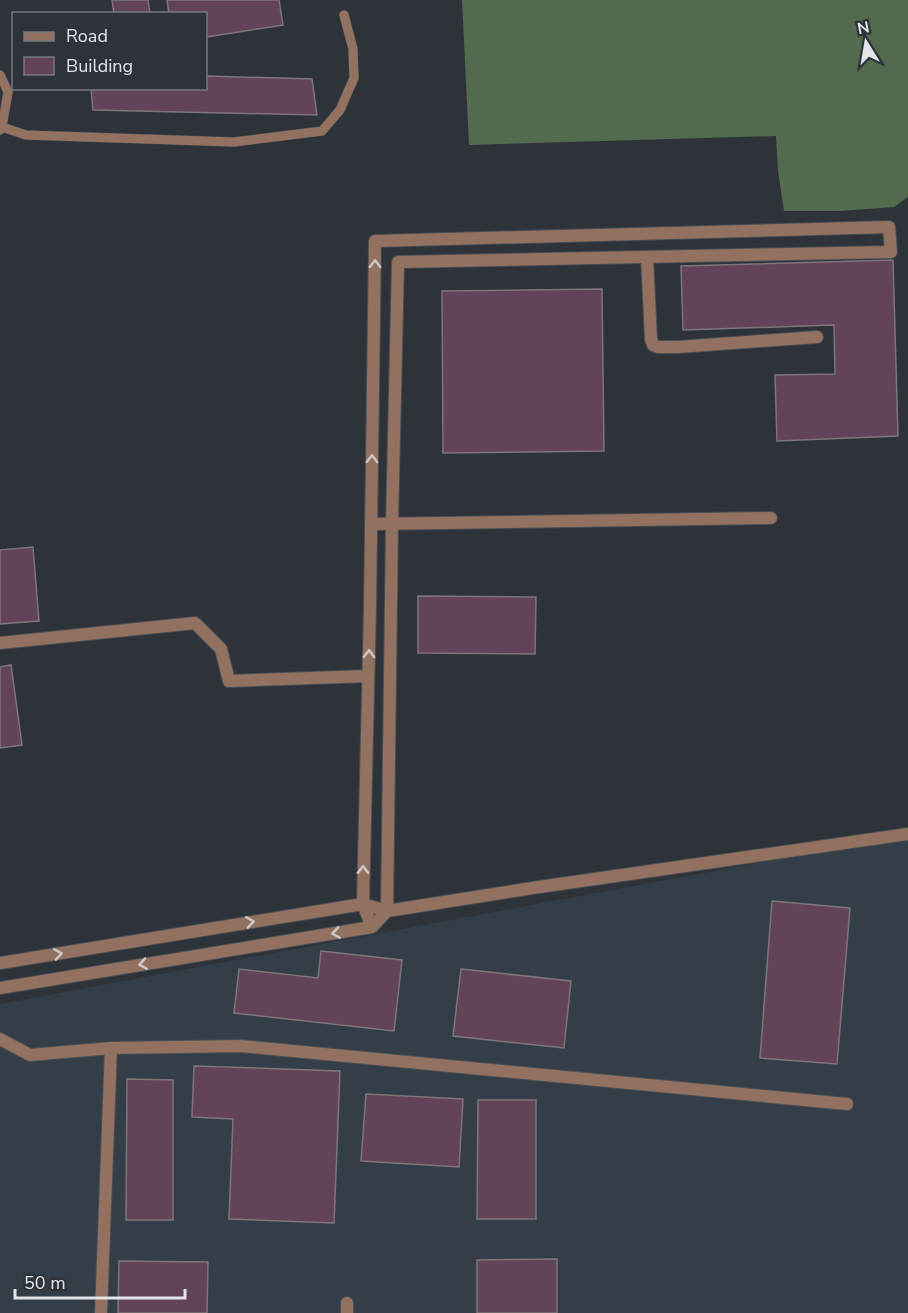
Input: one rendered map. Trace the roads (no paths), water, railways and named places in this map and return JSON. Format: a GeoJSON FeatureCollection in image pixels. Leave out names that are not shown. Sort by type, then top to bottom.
{"type":"FeatureCollection","features":[{"type":"Feature","properties":{"kind":"street"},"geometry":{"type":"LineString","coordinates":[[0,988],[372,927],[387,911],[398,262],[891,252],[889,228],[375,241],[363,904],[372,927]]}},
{"type":"Feature","properties":{"kind":"street"},"geometry":{"type":"LineString","coordinates":[[647,257],[651,339],[658,347],[817,337]]}},
{"type":"Feature","properties":{"kind":"street"},"geometry":{"type":"LineString","coordinates":[[371,525],[771,518]]}},
{"type":"Feature","properties":{"kind":"street"},"geometry":{"type":"LineString","coordinates":[[0,643],[195,623],[221,649],[229,681],[368,676]]}},
{"type":"Feature","properties":{"kind":"street"},"geometry":{"type":"LineString","coordinates":[[0,963],[363,904],[387,911],[908,834]]}},
{"type":"Feature","properties":{"kind":"street"},"geometry":{"type":"LineString","coordinates":[[0,1039],[30,1055],[111,1048],[241,1046],[847,1104]]}},
{"type":"Feature","properties":{"kind":"street"},"geometry":{"type":"LineString","coordinates":[[102,1313],[111,1048]]}},
{"type":"Feature","properties":{"kind":"lane"},"geometry":{"type":"LineString","coordinates":[[0,75],[8,92],[1,129],[26,135],[234,141],[322,131],[340,111],[354,78],[354,49],[344,15]]}}]}
